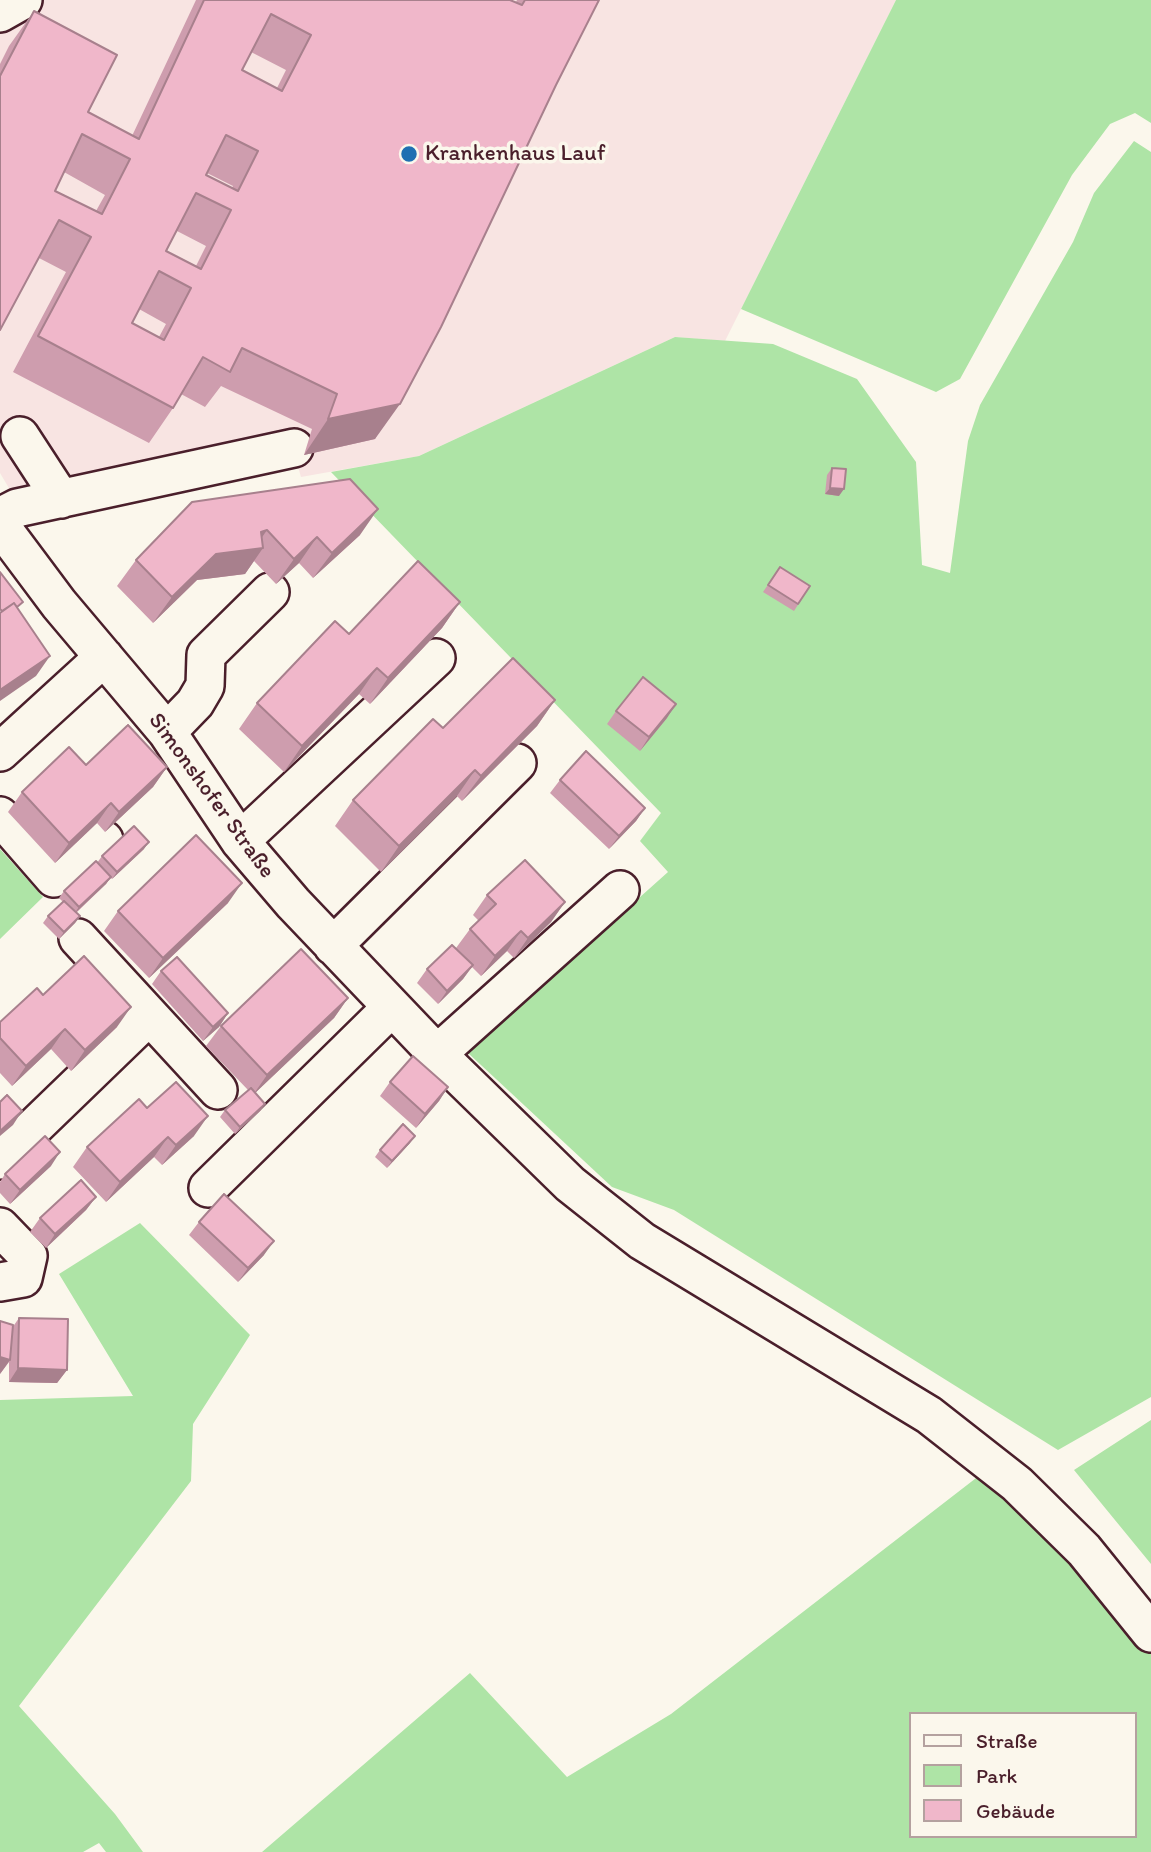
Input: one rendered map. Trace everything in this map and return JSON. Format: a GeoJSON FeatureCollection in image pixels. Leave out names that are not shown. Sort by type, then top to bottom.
{"type":"FeatureCollection","features":[{"type":"Feature","properties":{"kind":"street"},"geometry":{"type":"LineString","coordinates":[[0,13],[23,0]]}},
{"type":"Feature","properties":{"kind":"street"},"geometry":{"type":"LineString","coordinates":[[20,436],[61,499]]}},
{"type":"Feature","properties":{"kind":"street"},"geometry":{"type":"LineString","coordinates":[[0,517],[17,508],[294,448]]}},
{"type":"Feature","properties":{"kind":"street","name":"Simonshofer Straße"},"geometry":{"type":"LineString","coordinates":[[0,525],[59,604],[167,732],[240,841],[333,946],[437,1054],[570,1184],[642,1241],[929,1415],[1017,1484],[1084,1549],[1151,1633]]}},
{"type":"Feature","properties":{"kind":"street"},"geometry":{"type":"LineString","coordinates":[[167,732],[195,703],[205,686],[206,656],[270,592]]}},
{"type":"Feature","properties":{"kind":"street"},"geometry":{"type":"LineString","coordinates":[[0,752],[104,657]]}},
{"type":"Feature","properties":{"kind":"street"},"geometry":{"type":"LineString","coordinates":[[240,841],[436,658]]}},
{"type":"Feature","properties":{"kind":"street"},"geometry":{"type":"LineString","coordinates":[[333,946],[517,763]]}},
{"type":"Feature","properties":{"kind":"street"},"geometry":{"type":"LineString","coordinates":[[0,816],[54,878],[104,840]]}},
{"type":"Feature","properties":{"kind":"street"},"geometry":{"type":"LineString","coordinates":[[437,1054],[620,890]]}},
{"type":"Feature","properties":{"kind":"street"},"geometry":{"type":"LineString","coordinates":[[78,939],[218,1090]]}},
{"type":"Feature","properties":{"kind":"street"},"geometry":{"type":"LineString","coordinates":[[208,1188],[392,1007]]}},
{"type":"Feature","properties":{"kind":"street"},"geometry":{"type":"LineString","coordinates":[[0,1160],[148,1017]]}},
{"type":"Feature","properties":{"kind":"street"},"geometry":{"type":"LineString","coordinates":[[0,1227],[28,1256],[23,1278],[0,1282]]}},
{"type":"Feature","properties":{"kind":"shaded area","name":"Krankenhaus Lauf"},"geometry":{"type":"Polygon","coordinates":[[[0,0],[896,0],[725,341],[675,337],[419,456],[301,477],[290,439],[13,495],[0,473],[0,0]]]}},
{"type":"Feature","properties":{"kind":"green space"},"geometry":{"type":"Polygon","coordinates":[[[896,0],[1151,0],[1151,123],[1135,113],[1110,124],[1072,175],[960,379],[936,392],[741,309],[896,0]]]}},
{"type":"Feature","properties":{"kind":"green space"},"geometry":{"type":"Polygon","coordinates":[[[1134,141],[1151,152],[1151,1397],[1058,1450],[674,1210],[612,1187],[467,1052],[668,872],[640,841],[661,813],[331,472],[419,456],[675,337],[773,344],[857,379],[916,462],[922,565],[950,573],[968,441],[980,405],[1073,242],[1094,193],[1134,141]]]}},
{"type":"Feature","properties":{"kind":"green space"},"geometry":{"type":"Polygon","coordinates":[[[0,849],[43,897],[0,939],[0,849]]]}},
{"type":"Feature","properties":{"kind":"green space"},"geometry":{"type":"Polygon","coordinates":[[[140,1223],[250,1335],[193,1424],[191,1481],[19,1706],[115,1814],[143,1852],[106,1852],[99,1843],[83,1852],[0,1852],[0,1400],[133,1396],[59,1274],[140,1223]]]}},
{"type":"Feature","properties":{"kind":"green space"},"geometry":{"type":"Polygon","coordinates":[[[1151,1420],[1151,1564],[1074,1470],[1151,1420]]]}},
{"type":"Feature","properties":{"kind":"green space"},"geometry":{"type":"Polygon","coordinates":[[[980,1475],[1068,1561],[1141,1651],[1151,1645],[1151,1852],[262,1852],[470,1673],[567,1777],[671,1714],[980,1475]]]}},
{"type":"Feature","properties":{"kind":"building","name":"Krankenhaus Lauf"},"geometry":{"type":"Polygon","coordinates":[[[204,0],[510,0],[522,5],[525,0],[599,0],[441,327],[400,404],[328,419],[337,394],[242,348],[230,372],[203,357],[173,408],[38,336],[91,237],[59,220],[0,330],[0,76],[34,11],[117,55],[88,112],[139,139],[204,0]],[[271,14],[242,70],[282,91],[311,35],[271,14]],[[82,134],[55,191],[102,214],[130,159],[82,134]],[[226,135],[206,175],[238,191],[258,151],[226,135]],[[196,193],[166,251],[201,269],[231,210],[196,193]],[[159,271],[132,323],[164,340],[191,288],[159,271]]]}},
{"type":"Feature","properties":{"kind":"building"},"geometry":{"type":"Polygon","coordinates":[[[832,468],[846,469],[844,489],[830,488],[832,468]]]}},
{"type":"Feature","properties":{"kind":"building"},"geometry":{"type":"Polygon","coordinates":[[[350,479],[378,509],[332,553],[317,537],[294,559],[267,530],[261,532],[263,548],[216,554],[172,597],[136,560],[192,502],[350,479]]]}},
{"type":"Feature","properties":{"kind":"building"},"geometry":{"type":"Polygon","coordinates":[[[418,561],[460,602],[388,678],[377,668],[302,746],[257,703],[335,621],[349,634],[418,561]]]}},
{"type":"Feature","properties":{"kind":"building"},"geometry":{"type":"Polygon","coordinates":[[[780,567],[810,586],[798,604],[768,585],[780,567]]]}},
{"type":"Feature","properties":{"kind":"building"},"geometry":{"type":"Polygon","coordinates":[[[0,572],[23,602],[17,607],[14,603],[2,611],[0,609],[0,572]]]}},
{"type":"Feature","properties":{"kind":"building"},"geometry":{"type":"Polygon","coordinates":[[[14,603],[50,656],[0,690],[0,613],[14,603]]]}},
{"type":"Feature","properties":{"kind":"building"},"geometry":{"type":"Polygon","coordinates":[[[513,658],[555,700],[481,776],[475,770],[399,846],[353,800],[433,719],[443,728],[513,658]]]}},
{"type":"Feature","properties":{"kind":"building"},"geometry":{"type":"Polygon","coordinates":[[[643,677],[676,704],[649,737],[616,711],[643,677]]]}},
{"type":"Feature","properties":{"kind":"building"},"geometry":{"type":"Polygon","coordinates":[[[128,725],[167,767],[119,812],[111,803],[69,843],[22,792],[69,747],[86,765],[128,725]]]}},
{"type":"Feature","properties":{"kind":"building"},"geometry":{"type":"Polygon","coordinates":[[[586,751],[645,808],[619,836],[560,780],[586,751]]]}},
{"type":"Feature","properties":{"kind":"building"},"geometry":{"type":"Polygon","coordinates":[[[134,826],[149,842],[117,872],[102,856],[134,826]]]}},
{"type":"Feature","properties":{"kind":"building"},"geometry":{"type":"Polygon","coordinates":[[[196,835],[242,883],[163,958],[118,911],[196,835]]]}},
{"type":"Feature","properties":{"kind":"building"},"geometry":{"type":"Polygon","coordinates":[[[525,860],[565,902],[528,938],[521,931],[495,956],[470,929],[496,904],[487,895],[525,860]]]}},
{"type":"Feature","properties":{"kind":"building"},"geometry":{"type":"Polygon","coordinates":[[[96,861],[111,877],[79,907],[64,891],[96,861]]]}},
{"type":"Feature","properties":{"kind":"building"},"geometry":{"type":"Polygon","coordinates":[[[64,901],[80,916],[64,932],[48,916],[64,901]]]}},
{"type":"Feature","properties":{"kind":"building"},"geometry":{"type":"Polygon","coordinates":[[[452,945],[473,965],[447,991],[427,969],[452,945]]]}},
{"type":"Feature","properties":{"kind":"building"},"geometry":{"type":"Polygon","coordinates":[[[301,949],[348,998],[267,1075],[221,1026],[301,949]]]}},
{"type":"Feature","properties":{"kind":"building"},"geometry":{"type":"Polygon","coordinates":[[[84,956],[131,1007],[85,1050],[65,1029],[26,1066],[0,1038],[0,1022],[37,988],[43,995],[84,956]]]}},
{"type":"Feature","properties":{"kind":"building"},"geometry":{"type":"Polygon","coordinates":[[[177,957],[228,1013],[213,1027],[161,971],[177,957]]]}},
{"type":"Feature","properties":{"kind":"building"},"geometry":{"type":"Polygon","coordinates":[[[413,1056],[448,1087],[425,1114],[390,1082],[413,1056]]]}},
{"type":"Feature","properties":{"kind":"building"},"geometry":{"type":"Polygon","coordinates":[[[176,1082],[208,1116],[176,1145],[168,1137],[120,1182],[87,1147],[139,1099],[147,1108],[176,1082]]]}},
{"type":"Feature","properties":{"kind":"building"},"geometry":{"type":"Polygon","coordinates":[[[251,1088],[265,1104],[240,1127],[225,1110],[251,1088]]]}},
{"type":"Feature","properties":{"kind":"building"},"geometry":{"type":"Polygon","coordinates":[[[7,1095],[22,1111],[0,1131],[0,1102],[7,1095]]]}},
{"type":"Feature","properties":{"kind":"building"},"geometry":{"type":"Polygon","coordinates":[[[403,1124],[415,1136],[392,1161],[380,1150],[403,1124]]]}},
{"type":"Feature","properties":{"kind":"building"},"geometry":{"type":"Polygon","coordinates":[[[45,1136],[60,1152],[20,1190],[5,1174],[45,1136]]]}},
{"type":"Feature","properties":{"kind":"building"},"geometry":{"type":"Polygon","coordinates":[[[81,1180],[96,1197],[55,1234],[40,1218],[81,1180]]]}},
{"type":"Feature","properties":{"kind":"building"},"geometry":{"type":"Polygon","coordinates":[[[224,1194],[274,1241],[248,1268],[199,1222],[224,1194]]]}},
{"type":"Feature","properties":{"kind":"building"},"geometry":{"type":"Polygon","coordinates":[[[19,1318],[68,1319],[67,1370],[18,1368],[19,1318]]]}},
{"type":"Feature","properties":{"kind":"building"},"geometry":{"type":"Polygon","coordinates":[[[0,1321],[13,1325],[10,1360],[0,1357],[0,1321]]]}},
{"type":"Feature","properties":{"kind":"place","name":"Krankenhaus Lauf"},"geometry":{"type":"Point","coordinates":[409,154]}}]}
